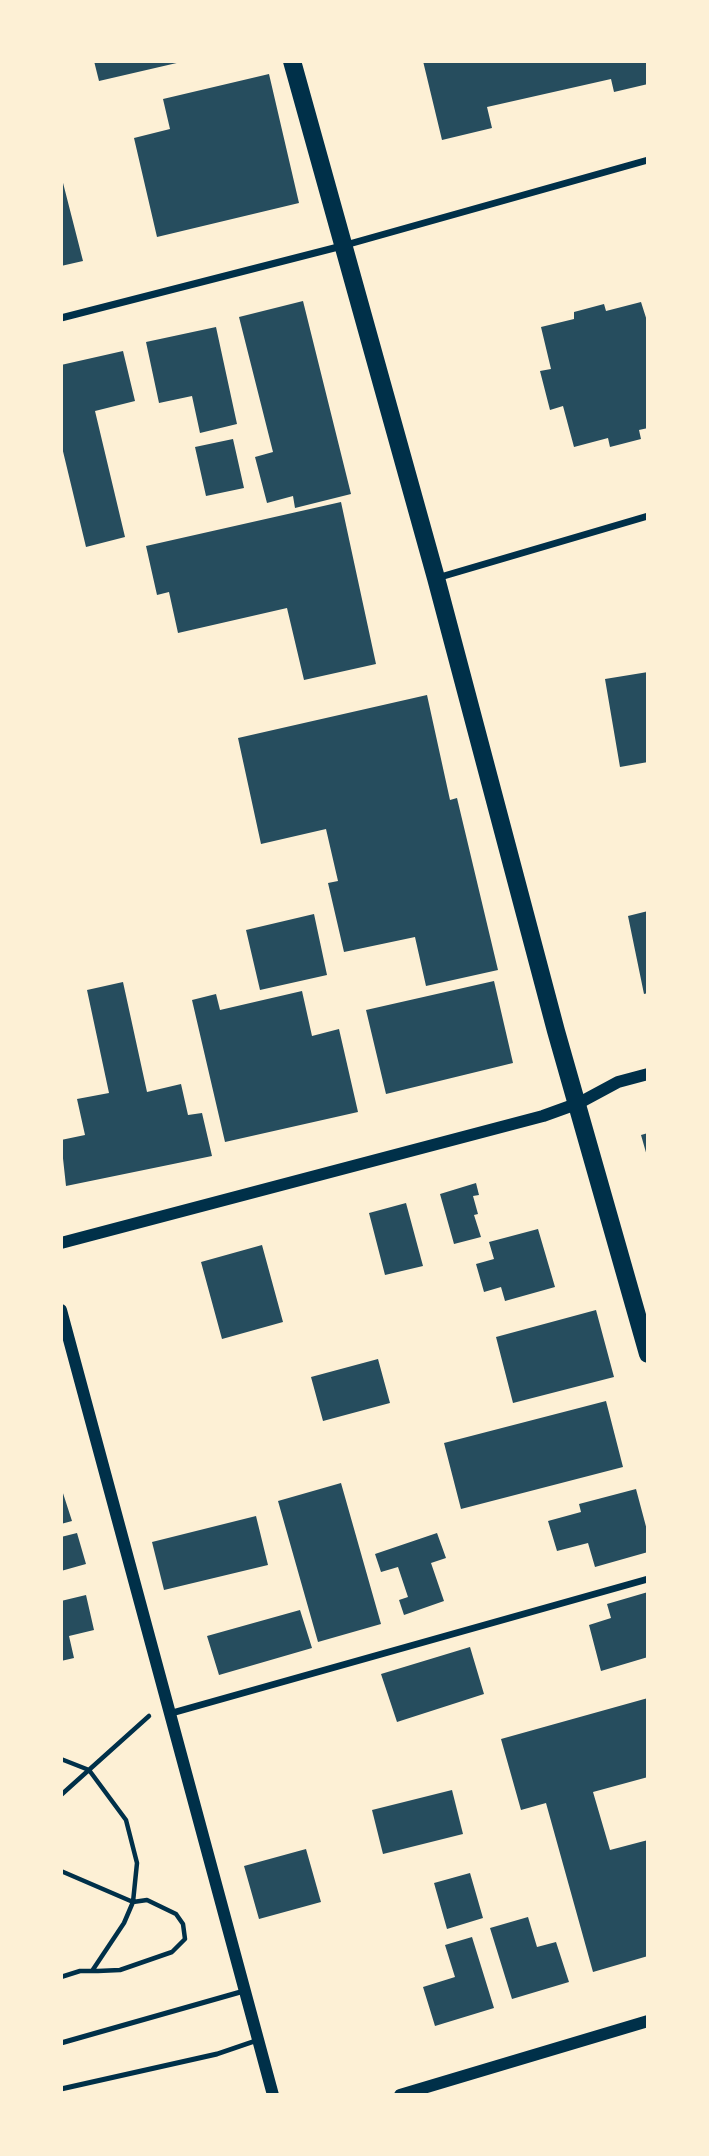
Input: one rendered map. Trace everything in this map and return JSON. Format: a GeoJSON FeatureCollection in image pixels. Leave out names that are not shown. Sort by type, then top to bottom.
{"type":"FeatureCollection","features":[{"type":"Feature","properties":{"kind":"main road"},"geometry":{"type":"LineString","coordinates":[[292,61],[436,578],[556,1031],[579,1103],[648,1354]]}},
{"type":"Feature","properties":{"kind":"street"},"geometry":{"type":"LineString","coordinates":[[61,318],[342,246],[648,160]]}},
{"type":"Feature","properties":{"kind":"street"},"geometry":{"type":"LineString","coordinates":[[436,578],[648,516]]}},
{"type":"Feature","properties":{"kind":"street"},"geometry":{"type":"LineString","coordinates":[[61,1243],[543,1116],[579,1103],[618,1082],[648,1074]]}},
{"type":"Feature","properties":{"kind":"street"},"geometry":{"type":"LineString","coordinates":[[61,1310],[247,1990],[273,2095]]}},
{"type":"Feature","properties":{"kind":"street"},"geometry":{"type":"LineString","coordinates":[[172,1713],[648,1579]]}},
{"type":"Feature","properties":{"kind":"street"},"geometry":{"type":"LineString","coordinates":[[400,2095],[648,2021]]}},
{"type":"Feature","properties":{"kind":"lane"},"geometry":{"type":"LineString","coordinates":[[61,2043],[247,1990]]}},
{"type":"Feature","properties":{"kind":"lane"},"geometry":{"type":"LineString","coordinates":[[61,2089],[217,2054],[259,2040]]}},
{"type":"Feature","properties":{"kind":"path"},"geometry":{"type":"LineString","coordinates":[[61,1795],[168,1699]]}},
{"type":"Feature","properties":{"kind":"path"},"geometry":{"type":"LineString","coordinates":[[61,1759],[89,1770],[126,1820],[137,1863],[133,1902],[124,1923],[92,1971]]}},
{"type":"Feature","properties":{"kind":"path"},"geometry":{"type":"LineString","coordinates":[[61,1871],[133,1902],[147,1900],[176,1914],[183,1924],[185,1939],[172,1952],[120,1970],[80,1971],[61,1977]]}},
{"type":"Feature","properties":{"kind":"building"},"geometry":{"type":"Polygon","coordinates":[[[94,61],[181,61],[181,62],[99,81],[94,61]]]}},
{"type":"Feature","properties":{"kind":"building"},"geometry":{"type":"Polygon","coordinates":[[[423,61],[648,61],[648,84],[614,92],[611,79],[487,107],[492,128],[442,140],[423,61]]]}},
{"type":"Feature","properties":{"kind":"building"},"geometry":{"type":"Polygon","coordinates":[[[269,74],[299,203],[157,237],[134,138],[170,129],[163,99],[269,74]]]}},
{"type":"Feature","properties":{"kind":"building"},"geometry":{"type":"Polygon","coordinates":[[[61,175],[83,261],[61,266],[61,175]]]}},
{"type":"Feature","properties":{"kind":"building"},"geometry":{"type":"Polygon","coordinates":[[[303,301],[351,494],[295,508],[293,496],[267,503],[255,457],[273,452],[239,317],[303,301]]]}},
{"type":"Feature","properties":{"kind":"building"},"geometry":{"type":"Polygon","coordinates":[[[641,302],[648,324],[648,428],[639,430],[641,439],[610,447],[608,438],[574,447],[563,406],[550,410],[540,371],[551,369],[541,327],[574,319],[574,312],[604,304],[606,311],[641,302]]]}},
{"type":"Feature","properties":{"kind":"building"},"geometry":{"type":"Polygon","coordinates":[[[216,327],[237,424],[200,433],[192,396],[159,403],[146,342],[216,327]]]}},
{"type":"Feature","properties":{"kind":"building"},"geometry":{"type":"Polygon","coordinates":[[[123,351],[135,401],[95,411],[125,537],[86,547],[61,443],[61,365],[123,351]]]}},
{"type":"Feature","properties":{"kind":"building"},"geometry":{"type":"Polygon","coordinates":[[[233,439],[244,488],[206,496],[195,447],[233,439]]]}},
{"type":"Feature","properties":{"kind":"building"},"geometry":{"type":"Polygon","coordinates":[[[341,502],[376,664],[304,680],[287,608],[178,633],[169,592],[157,595],[146,546],[341,502]]]}},
{"type":"Feature","properties":{"kind":"building"},"geometry":{"type":"Polygon","coordinates":[[[648,672],[648,762],[620,767],[605,679],[648,672]]]}},
{"type":"Feature","properties":{"kind":"building"},"geometry":{"type":"Polygon","coordinates":[[[427,695],[450,800],[457,798],[498,970],[426,986],[415,937],[344,952],[328,883],[338,881],[326,829],[261,844],[238,738],[427,695]]]}},
{"type":"Feature","properties":{"kind":"building"},"geometry":{"type":"Polygon","coordinates":[[[648,911],[648,993],[644,994],[628,916],[648,911]]]}},
{"type":"Feature","properties":{"kind":"building"},"geometry":{"type":"Polygon","coordinates":[[[314,914],[327,975],[260,990],[246,930],[314,914]]]}},
{"type":"Feature","properties":{"kind":"building"},"geometry":{"type":"Polygon","coordinates":[[[494,981],[513,1063],[386,1094],[366,1010],[494,981]]]}},
{"type":"Feature","properties":{"kind":"building"},"geometry":{"type":"Polygon","coordinates":[[[123,982],[147,1092],[181,1084],[188,1115],[202,1113],[212,1156],[66,1186],[61,1140],[85,1135],[77,1099],[109,1093],[87,990],[123,982]]]}},
{"type":"Feature","properties":{"kind":"building"},"geometry":{"type":"Polygon","coordinates":[[[302,991],[312,1036],[339,1029],[358,1112],[225,1142],[192,1000],[216,994],[220,1010],[302,991]]]}},
{"type":"Feature","properties":{"kind":"building"},"geometry":{"type":"Polygon","coordinates":[[[648,1133],[648,1156],[647,1156],[641,1135],[648,1133]]]}},
{"type":"Feature","properties":{"kind":"building"},"geometry":{"type":"Polygon","coordinates":[[[476,1183],[479,1195],[473,1196],[478,1214],[474,1215],[481,1237],[454,1244],[440,1194],[476,1183]]]}},
{"type":"Feature","properties":{"kind":"building"},"geometry":{"type":"Polygon","coordinates":[[[406,1203],[423,1266],[385,1275],[369,1213],[406,1203]]]}},
{"type":"Feature","properties":{"kind":"building"},"geometry":{"type":"Polygon","coordinates":[[[538,1229],[555,1287],[505,1301],[501,1287],[484,1292],[476,1264],[494,1259],[489,1242],[538,1229]]]}},
{"type":"Feature","properties":{"kind":"building"},"geometry":{"type":"Polygon","coordinates":[[[262,1245],[283,1322],[222,1339],[201,1262],[262,1245]]]}},
{"type":"Feature","properties":{"kind":"building"},"geometry":{"type":"Polygon","coordinates":[[[596,1310],[614,1377],[513,1403],[496,1337],[596,1310]]]}},
{"type":"Feature","properties":{"kind":"building"},"geometry":{"type":"Polygon","coordinates":[[[378,1359],[390,1403],[323,1421],[311,1377],[378,1359]]]}},
{"type":"Feature","properties":{"kind":"building"},"geometry":{"type":"Polygon","coordinates":[[[606,1401],[623,1467],[461,1509],[444,1443],[606,1401]]]}},
{"type":"Feature","properties":{"kind":"building"},"geometry":{"type":"Polygon","coordinates":[[[341,1483],[381,1624],[318,1642],[278,1501],[341,1483]]]}},
{"type":"Feature","properties":{"kind":"building"},"geometry":{"type":"Polygon","coordinates":[[[61,1487],[72,1521],[61,1524],[61,1487]]]}},
{"type":"Feature","properties":{"kind":"building"},"geometry":{"type":"Polygon","coordinates":[[[636,1489],[648,1534],[648,1552],[595,1567],[588,1543],[557,1551],[548,1521],[581,1512],[579,1504],[636,1489]]]}},
{"type":"Feature","properties":{"kind":"building"},"geometry":{"type":"Polygon","coordinates":[[[256,1516],[268,1565],[164,1590],[152,1542],[256,1516]]]}},
{"type":"Feature","properties":{"kind":"building"},"geometry":{"type":"Polygon","coordinates":[[[77,1533],[86,1564],[61,1571],[61,1537],[77,1533]]]}},
{"type":"Feature","properties":{"kind":"building"},"geometry":{"type":"Polygon","coordinates":[[[437,1533],[446,1558],[431,1563],[444,1601],[404,1615],[399,1600],[408,1597],[398,1567],[381,1572],[375,1554],[437,1533]]]}},
{"type":"Feature","properties":{"kind":"building"},"geometry":{"type":"Polygon","coordinates":[[[648,1592],[648,1657],[601,1671],[589,1625],[611,1618],[607,1604],[648,1592]]]}},
{"type":"Feature","properties":{"kind":"building"},"geometry":{"type":"Polygon","coordinates":[[[86,1595],[94,1630],[69,1636],[74,1658],[61,1661],[61,1601],[86,1595]]]}},
{"type":"Feature","properties":{"kind":"building"},"geometry":{"type":"Polygon","coordinates":[[[300,1610],[312,1648],[219,1675],[207,1636],[300,1610]]]}},
{"type":"Feature","properties":{"kind":"building"},"geometry":{"type":"Polygon","coordinates":[[[470,1647],[484,1694],[397,1722],[381,1674],[470,1647]]]}},
{"type":"Feature","properties":{"kind":"building"},"geometry":{"type":"Polygon","coordinates":[[[648,1698],[648,1777],[593,1792],[610,1850],[648,1840],[648,1956],[593,1972],[546,1803],[521,1810],[501,1739],[648,1698]]]}},
{"type":"Feature","properties":{"kind":"building"},"geometry":{"type":"Polygon","coordinates":[[[452,1790],[463,1834],[383,1854],[372,1810],[452,1790]]]}},
{"type":"Feature","properties":{"kind":"building"},"geometry":{"type":"Polygon","coordinates":[[[306,1849],[321,1902],[259,1919],[244,1866],[306,1849]]]}},
{"type":"Feature","properties":{"kind":"building"},"geometry":{"type":"Polygon","coordinates":[[[470,1873],[483,1918],[447,1929],[434,1883],[470,1873]]]}},
{"type":"Feature","properties":{"kind":"building"},"geometry":{"type":"Polygon","coordinates":[[[528,1917],[537,1947],[556,1942],[569,1982],[512,1999],[490,1928],[528,1917]]]}},
{"type":"Feature","properties":{"kind":"building"},"geometry":{"type":"Polygon","coordinates":[[[472,1937],[494,2008],[435,2026],[423,1987],[455,1977],[445,1945],[472,1937]]]}}]}
